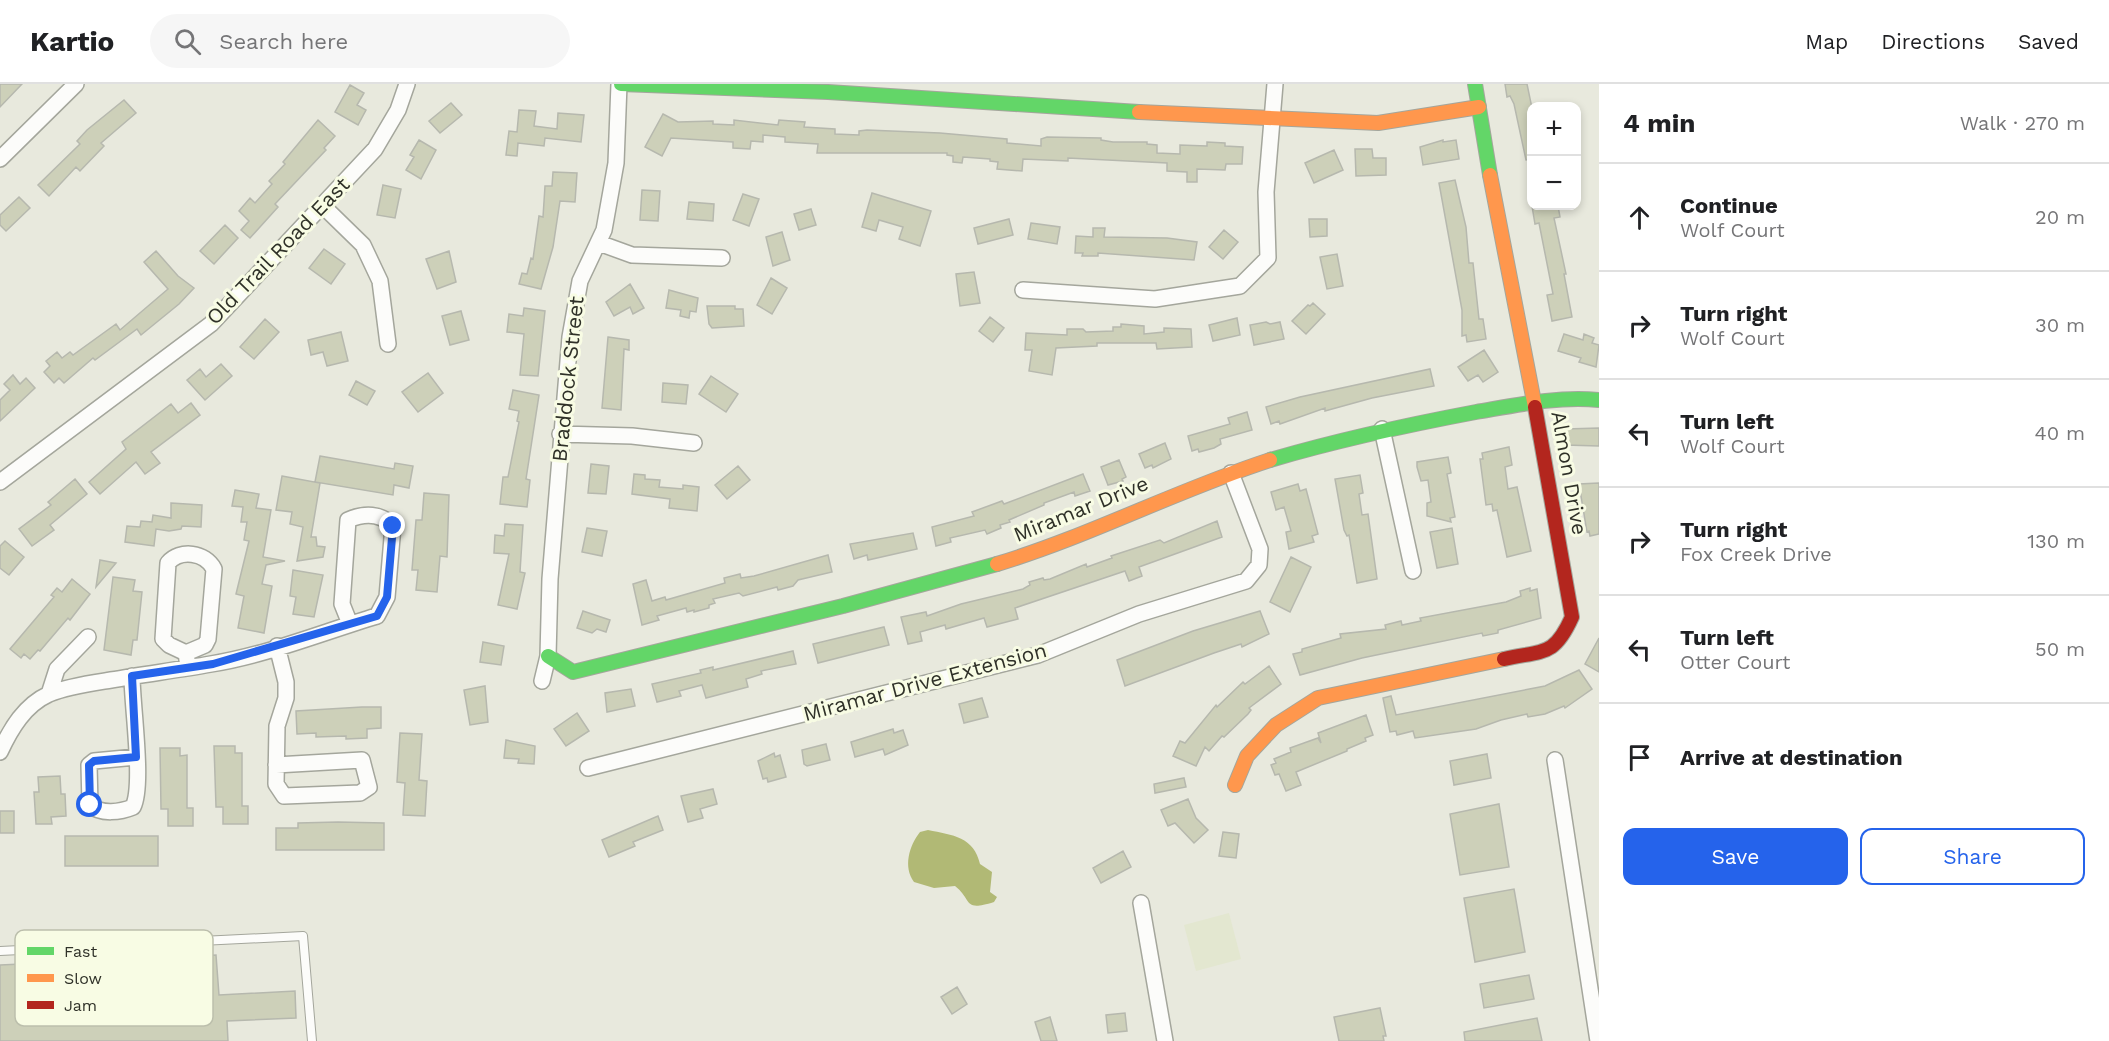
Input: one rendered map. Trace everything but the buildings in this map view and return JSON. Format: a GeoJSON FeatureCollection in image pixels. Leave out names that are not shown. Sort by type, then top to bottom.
{"type":"FeatureCollection","features":[{"type":"Feature","properties":{"kind":"street"},"geometry":{"type":"LineString","coordinates":[[0,159],[76,84]]}},
{"type":"Feature","properties":{"kind":"street","name":"Old Trail Road East"},"geometry":{"type":"LineString","coordinates":[[0,482],[211,324],[375,150],[398,110],[407,84]]}},
{"type":"Feature","properties":{"kind":"street"},"geometry":{"type":"LineString","coordinates":[[620,84],[828,88],[1273,120],[1378,123],[1479,107]]}},
{"type":"Feature","properties":{"kind":"street","name":"Braddock Street"},"geometry":{"type":"LineString","coordinates":[[542,681],[548,656],[560,434],[570,337],[580,281],[604,230],[615,164],[620,84]]}},
{"type":"Feature","properties":{"kind":"street"},"geometry":{"type":"LineString","coordinates":[[1023,290],[1155,299],[1240,286],[1268,258],[1266,192],[1275,84]]}},
{"type":"Feature","properties":{"kind":"street","name":"Almon Drive"},"geometry":{"type":"LineString","coordinates":[[1235,785],[1247,756],[1276,725],[1318,698],[1551,649],[1562,639],[1572,617],[1534,402],[1499,233],[1474,84]]}},
{"type":"Feature","properties":{"kind":"street"},"geometry":{"type":"LineString","coordinates":[[323,206],[363,245],[380,280],[388,344]]}},
{"type":"Feature","properties":{"kind":"street"},"geometry":{"type":"LineString","coordinates":[[599,243],[632,255],[722,258]]}},
{"type":"Feature","properties":{"kind":"street","name":"Miramar Drive"},"geometry":{"type":"LineString","coordinates":[[548,656],[573,672],[1002,562],[1083,535],[1147,504],[1231,473],[1382,429],[1571,397],[1599,400]]}},
{"type":"Feature","properties":{"kind":"street"},"geometry":{"type":"LineString","coordinates":[[1382,429],[1413,571]]}},
{"type":"Feature","properties":{"kind":"street"},"geometry":{"type":"LineString","coordinates":[[560,434],[632,436],[694,442]]}},
{"type":"Feature","properties":{"kind":"street","name":"Miramar Drive Extension"},"geometry":{"type":"LineString","coordinates":[[588,768],[1038,655],[1139,614],[1246,581],[1259,565],[1260,549],[1231,473]]}},
{"type":"Feature","properties":{"kind":"street"},"geometry":{"type":"LineString","coordinates":[[0,752],[10,729],[29,708],[49,694],[132,676],[187,660],[206,645],[214,568],[202,557],[182,553],[173,556],[168,563],[163,639],[187,660],[213,664],[277,646],[377,616],[387,597],[393,526],[385,518],[361,515],[348,520],[342,604],[350,624]]}},
{"type":"Feature","properties":{"kind":"street"},"geometry":{"type":"LineString","coordinates":[[49,694],[57,669],[88,637]]}},
{"type":"Feature","properties":{"kind":"street"},"geometry":{"type":"LineString","coordinates":[[276,765],[362,760],[369,787],[360,793],[284,796],[276,784],[276,765],[277,726],[286,698],[286,682],[277,646]]}},
{"type":"Feature","properties":{"kind":"street"},"geometry":{"type":"LineString","coordinates":[[132,676],[136,757]]}},
{"type":"Feature","properties":{"kind":"street"},"geometry":{"type":"LineString","coordinates":[[1555,760],[1598,1041]]}},
{"type":"Feature","properties":{"kind":"street"},"geometry":{"type":"LineString","coordinates":[[1141,903],[1165,1041]]}},
{"type":"Feature","properties":{"kind":"lane"},"geometry":{"type":"LineString","coordinates":[[213,940],[303,936],[312,1041]]}},
{"type":"Feature","properties":{"kind":"lane"},"geometry":{"type":"LineString","coordinates":[[0,951],[15,950]]}},
{"type":"Feature","properties":{"kind":"shaded area"},"geometry":{"type":"Polygon","coordinates":[[[928,830],[954,836],[973,848],[980,864],[992,872],[990,892],[997,897],[994,902],[972,905],[955,886],[934,888],[914,882],[908,863],[910,850],[920,832],[928,830]]]}},
{"type":"Feature","properties":{"kind":"shaded area"},"geometry":{"type":"Polygon","coordinates":[[[1229,913],[1241,959],[1196,971],[1184,925],[1229,913]]]}},
{"type":"Feature","properties":{"kind":"traffic: fast"},"geometry":{"type":"LineString","coordinates":[[621,84],[828,92],[1139,112]]}},
{"type":"Feature","properties":{"kind":"traffic: fast"},"geometry":{"type":"LineString","coordinates":[[1475,84],[1490,175]]}},
{"type":"Feature","properties":{"kind":"traffic: fast"},"geometry":{"type":"LineString","coordinates":[[1270,460],[1373,433],[1476,412],[1553,400],[1599,400]]}},
{"type":"Feature","properties":{"kind":"traffic: fast"},"geometry":{"type":"LineString","coordinates":[[548,656],[573,672],[843,606],[997,564]]}},
{"type":"Feature","properties":{"kind":"traffic: slow"},"geometry":{"type":"LineString","coordinates":[[1139,112],[1378,123],[1479,107]]}},
{"type":"Feature","properties":{"kind":"traffic: slow"},"geometry":{"type":"LineString","coordinates":[[1490,175],[1535,407]]}},
{"type":"Feature","properties":{"kind":"traffic: slow"},"geometry":{"type":"LineString","coordinates":[[997,564],[1032,553],[1201,485],[1270,460]]}},
{"type":"Feature","properties":{"kind":"traffic: slow"},"geometry":{"type":"LineString","coordinates":[[1235,785],[1247,756],[1276,725],[1318,698],[1504,659]]}},
{"type":"Feature","properties":{"kind":"traffic: jam"},"geometry":{"type":"LineString","coordinates":[[1504,659],[1546,650],[1559,639],[1572,617],[1535,407]]}},
{"type":"Feature","properties":{"kind":"route"},"geometry":{"type":"LineString","coordinates":[[90,805],[89,765],[94,761],[136,757],[132,676],[213,664],[377,616],[387,597],[393,526]]}}]}
